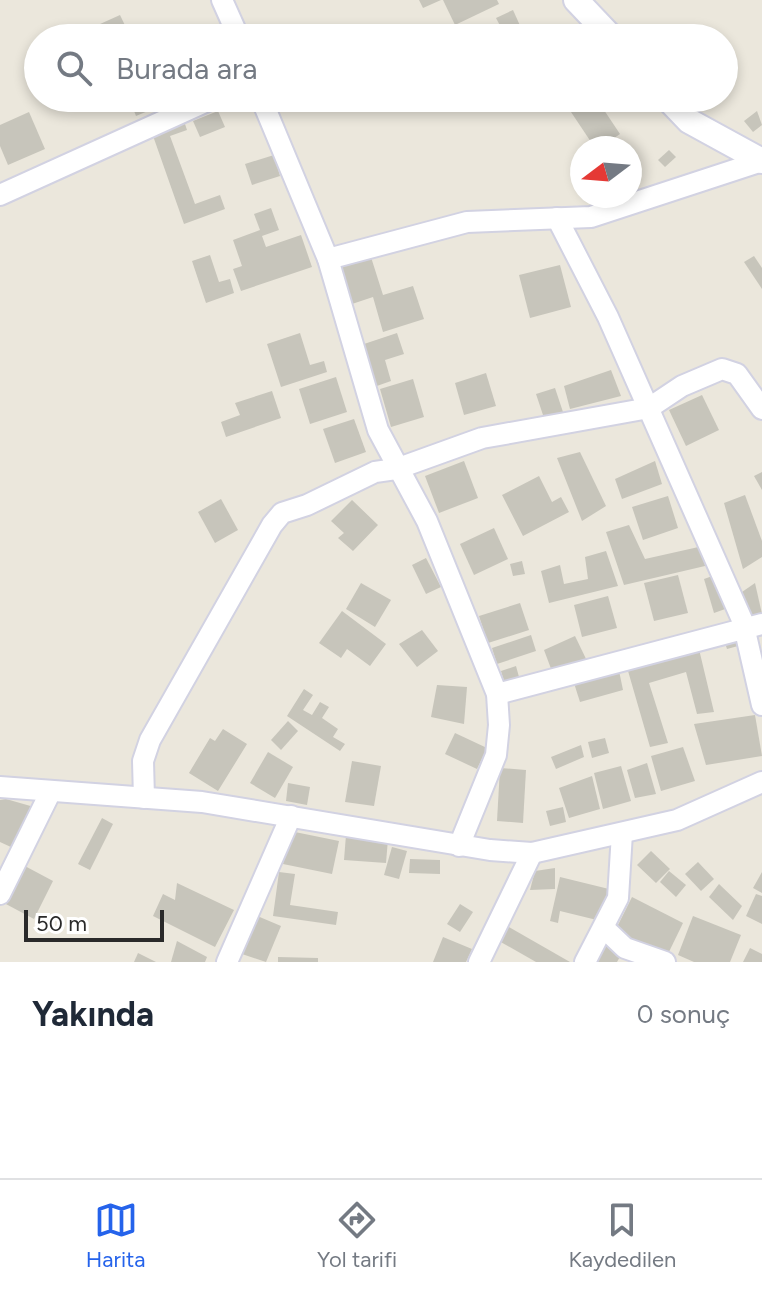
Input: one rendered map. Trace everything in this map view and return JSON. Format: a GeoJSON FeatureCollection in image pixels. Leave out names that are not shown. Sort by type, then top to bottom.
{"type":"FeatureCollection","features":[{"type":"Feature","properties":{"kind":"street"},"geometry":{"type":"LineString","coordinates":[[222,0],[233,24]]}},
{"type":"Feature","properties":{"kind":"street"},"geometry":{"type":"LineString","coordinates":[[576,0],[599,24]]}},
{"type":"Feature","properties":{"kind":"street"},"geometry":{"type":"LineString","coordinates":[[0,195],[183,112]]}},
{"type":"Feature","properties":{"kind":"street"},"geometry":{"type":"LineString","coordinates":[[267,112],[328,259],[378,430],[432,533],[497,694],[499,725],[496,755],[459,846]]}},
{"type":"Feature","properties":{"kind":"street"},"geometry":{"type":"LineString","coordinates":[[680,112],[689,121],[762,161]]}},
{"type":"Feature","properties":{"kind":"street"},"geometry":{"type":"LineString","coordinates":[[328,259],[467,222],[591,217],[762,161]]}},
{"type":"Feature","properties":{"kind":"street"},"geometry":{"type":"LineString","coordinates":[[557,218],[608,317],[753,626],[762,705]]}},
{"type":"Feature","properties":{"kind":"street"},"geometry":{"type":"LineString","coordinates":[[144,798],[143,761],[150,740],[272,525],[282,513],[307,505],[375,472],[396,469],[482,438],[649,408],[682,386],[722,369],[737,374],[762,409]]}},
{"type":"Feature","properties":{"kind":"street"},"geometry":{"type":"LineString","coordinates":[[497,694],[753,626]]}},
{"type":"Feature","properties":{"kind":"street"},"geometry":{"type":"LineString","coordinates":[[0,787],[202,802],[459,846],[532,853],[677,820],[762,782]]}},
{"type":"Feature","properties":{"kind":"street"},"geometry":{"type":"LineString","coordinates":[[0,894],[51,791]]}},
{"type":"Feature","properties":{"kind":"street"},"geometry":{"type":"LineString","coordinates":[[227,962],[291,816]]}},
{"type":"Feature","properties":{"kind":"street"},"geometry":{"type":"LineString","coordinates":[[585,962],[618,898],[622,833]]}},
{"type":"Feature","properties":{"kind":"street"},"geometry":{"type":"LineString","coordinates":[[479,962],[532,853]]}},
{"type":"Feature","properties":{"kind":"street"},"geometry":{"type":"LineString","coordinates":[[604,928],[625,948],[665,962]]}},
{"type":"Feature","properties":{"kind":"building"},"geometry":{"type":"Polygon","coordinates":[[[419,0],[441,0],[423,8],[419,0]]]}},
{"type":"Feature","properties":{"kind":"building"},"geometry":{"type":"Polygon","coordinates":[[[443,0],[497,0],[499,4],[455,24],[443,0]]]}},
{"type":"Feature","properties":{"kind":"building"},"geometry":{"type":"Polygon","coordinates":[[[513,10],[519,24],[499,24],[496,18],[513,10]]]}},
{"type":"Feature","properties":{"kind":"building"},"geometry":{"type":"Polygon","coordinates":[[[120,15],[124,24],[100,24],[120,15]]]}},
{"type":"Feature","properties":{"kind":"building"},"geometry":{"type":"Polygon","coordinates":[[[757,111],[762,125],[753,132],[744,121],[757,111]]]}},
{"type":"Feature","properties":{"kind":"building"},"geometry":{"type":"Polygon","coordinates":[[[29,112],[45,149],[8,165],[0,146],[0,125],[29,112]]]}},
{"type":"Feature","properties":{"kind":"building"},"geometry":{"type":"Polygon","coordinates":[[[218,112],[225,127],[200,137],[193,121],[218,112]]]}},
{"type":"Feature","properties":{"kind":"building"},"geometry":{"type":"Polygon","coordinates":[[[571,112],[605,112],[620,134],[587,136],[571,112]]]}},
{"type":"Feature","properties":{"kind":"building"},"geometry":{"type":"Polygon","coordinates":[[[184,121],[187,130],[170,136],[195,204],[220,195],[225,209],[184,224],[152,133],[184,121]]]}},
{"type":"Feature","properties":{"kind":"building"},"geometry":{"type":"Polygon","coordinates":[[[669,150],[676,157],[665,167],[658,160],[669,150]]]}},
{"type":"Feature","properties":{"kind":"building"},"geometry":{"type":"Polygon","coordinates":[[[274,155],[280,176],[252,185],[245,164],[274,155]]]}},
{"type":"Feature","properties":{"kind":"building"},"geometry":{"type":"Polygon","coordinates":[[[271,208],[279,230],[262,236],[266,247],[301,235],[312,267],[241,291],[233,269],[242,266],[233,240],[260,230],[254,214],[271,208]]]}},
{"type":"Feature","properties":{"kind":"building"},"geometry":{"type":"Polygon","coordinates":[[[370,254],[383,295],[413,286],[424,319],[383,332],[373,297],[352,304],[339,264],[370,254]]]}},
{"type":"Feature","properties":{"kind":"building"},"geometry":{"type":"Polygon","coordinates":[[[210,255],[219,282],[230,279],[234,293],[206,303],[192,261],[210,255]]]}},
{"type":"Feature","properties":{"kind":"building"},"geometry":{"type":"Polygon","coordinates":[[[754,256],[762,268],[762,289],[744,262],[754,256]]]}},
{"type":"Feature","properties":{"kind":"building"},"geometry":{"type":"Polygon","coordinates":[[[560,265],[571,307],[530,318],[519,275],[560,265]]]}},
{"type":"Feature","properties":{"kind":"building"},"geometry":{"type":"Polygon","coordinates":[[[300,333],[310,365],[324,361],[327,372],[281,387],[267,344],[300,333]]]}},
{"type":"Feature","properties":{"kind":"building"},"geometry":{"type":"Polygon","coordinates":[[[397,333],[404,354],[385,360],[391,381],[374,387],[361,345],[397,333]]]}},
{"type":"Feature","properties":{"kind":"building"},"geometry":{"type":"Polygon","coordinates":[[[611,370],[621,396],[570,409],[564,386],[611,370]]]}},
{"type":"Feature","properties":{"kind":"building"},"geometry":{"type":"Polygon","coordinates":[[[486,373],[496,406],[464,415],[455,383],[486,373]]]}},
{"type":"Feature","properties":{"kind":"building"},"geometry":{"type":"Polygon","coordinates":[[[336,377],[347,412],[310,424],[299,389],[336,377]]]}},
{"type":"Feature","properties":{"kind":"building"},"geometry":{"type":"Polygon","coordinates":[[[413,379],[424,417],[391,427],[380,389],[413,379]]]}},
{"type":"Feature","properties":{"kind":"building"},"geometry":{"type":"Polygon","coordinates":[[[555,388],[563,412],[544,418],[536,394],[555,388]]]}},
{"type":"Feature","properties":{"kind":"building"},"geometry":{"type":"Polygon","coordinates":[[[272,391],[281,418],[226,437],[221,422],[240,415],[235,403],[272,391]]]}},
{"type":"Feature","properties":{"kind":"building"},"geometry":{"type":"Polygon","coordinates":[[[702,395],[719,430],[686,446],[669,410],[702,395]]]}},
{"type":"Feature","properties":{"kind":"building"},"geometry":{"type":"Polygon","coordinates":[[[354,419],[366,452],[335,463],[323,429],[354,419]]]}},
{"type":"Feature","properties":{"kind":"building"},"geometry":{"type":"Polygon","coordinates":[[[580,452],[606,506],[582,521],[557,458],[580,452]]]}},
{"type":"Feature","properties":{"kind":"building"},"geometry":{"type":"Polygon","coordinates":[[[464,461],[478,498],[439,513],[425,476],[464,461]]]}},
{"type":"Feature","properties":{"kind":"building"},"geometry":{"type":"Polygon","coordinates":[[[655,461],[662,484],[622,499],[615,479],[655,461]]]}},
{"type":"Feature","properties":{"kind":"building"},"geometry":{"type":"Polygon","coordinates":[[[762,472],[762,490],[754,476],[762,472]]]}},
{"type":"Feature","properties":{"kind":"building"},"geometry":{"type":"Polygon","coordinates":[[[539,476],[552,502],[561,497],[569,512],[523,536],[502,495],[539,476]]]}},
{"type":"Feature","properties":{"kind":"building"},"geometry":{"type":"Polygon","coordinates":[[[745,495],[762,541],[762,557],[743,569],[724,503],[745,495]]]}},
{"type":"Feature","properties":{"kind":"building"},"geometry":{"type":"Polygon","coordinates":[[[668,496],[678,528],[643,540],[632,507],[668,496]]]}},
{"type":"Feature","properties":{"kind":"building"},"geometry":{"type":"Polygon","coordinates":[[[221,499],[238,530],[215,543],[198,512],[221,499]]]}},
{"type":"Feature","properties":{"kind":"building"},"geometry":{"type":"Polygon","coordinates":[[[352,500],[378,525],[353,551],[338,538],[344,533],[331,521],[352,500]]]}},
{"type":"Feature","properties":{"kind":"building"},"geometry":{"type":"Polygon","coordinates":[[[629,525],[645,559],[703,546],[705,566],[624,585],[606,532],[629,525]]]}},
{"type":"Feature","properties":{"kind":"building"},"geometry":{"type":"Polygon","coordinates":[[[494,528],[508,559],[474,575],[460,544],[494,528]]]}},
{"type":"Feature","properties":{"kind":"building"},"geometry":{"type":"Polygon","coordinates":[[[606,551],[618,586],[549,603],[541,571],[560,565],[564,584],[588,579],[585,557],[606,551]]]}},
{"type":"Feature","properties":{"kind":"building"},"geometry":{"type":"Polygon","coordinates":[[[426,558],[441,587],[426,594],[412,565],[426,558]]]}},
{"type":"Feature","properties":{"kind":"building"},"geometry":{"type":"Polygon","coordinates":[[[522,561],[525,574],[513,576],[510,564],[522,561]]]}},
{"type":"Feature","properties":{"kind":"building"},"geometry":{"type":"Polygon","coordinates":[[[718,574],[728,608],[714,613],[704,579],[718,574]]]}},
{"type":"Feature","properties":{"kind":"building"},"geometry":{"type":"Polygon","coordinates":[[[678,575],[688,613],[654,621],[644,583],[678,575]]]}},
{"type":"Feature","properties":{"kind":"building"},"geometry":{"type":"Polygon","coordinates":[[[361,583],[391,600],[375,627],[346,609],[361,583]]]}},
{"type":"Feature","properties":{"kind":"building"},"geometry":{"type":"Polygon","coordinates":[[[755,583],[762,614],[750,621],[742,592],[755,583]]]}},
{"type":"Feature","properties":{"kind":"building"},"geometry":{"type":"Polygon","coordinates":[[[608,596],[617,628],[582,637],[574,605],[608,596]]]}},
{"type":"Feature","properties":{"kind":"building"},"geometry":{"type":"Polygon","coordinates":[[[520,603],[529,630],[488,643],[479,616],[520,603]]]}},
{"type":"Feature","properties":{"kind":"building"},"geometry":{"type":"Polygon","coordinates":[[[342,611],[386,644],[370,666],[347,649],[341,658],[319,643],[342,611]]]}},
{"type":"Feature","properties":{"kind":"building"},"geometry":{"type":"Polygon","coordinates":[[[422,630],[438,651],[417,667],[399,644],[422,630]]]}},
{"type":"Feature","properties":{"kind":"building"},"geometry":{"type":"Polygon","coordinates":[[[735,634],[738,646],[727,649],[723,637],[735,634]]]}},
{"type":"Feature","properties":{"kind":"building"},"geometry":{"type":"Polygon","coordinates":[[[531,635],[536,651],[497,664],[492,648],[531,635]]]}},
{"type":"Feature","properties":{"kind":"building"},"geometry":{"type":"Polygon","coordinates":[[[575,636],[588,663],[553,674],[544,650],[575,636]]]}},
{"type":"Feature","properties":{"kind":"building"},"geometry":{"type":"Polygon","coordinates":[[[698,645],[714,712],[697,714],[686,672],[649,683],[668,743],[650,747],[626,664],[698,645]]]}},
{"type":"Feature","properties":{"kind":"building"},"geometry":{"type":"Polygon","coordinates":[[[516,666],[519,677],[504,681],[501,671],[516,666]]]}},
{"type":"Feature","properties":{"kind":"building"},"geometry":{"type":"Polygon","coordinates":[[[618,666],[623,690],[580,702],[573,680],[618,666]]]}},
{"type":"Feature","properties":{"kind":"building"},"geometry":{"type":"Polygon","coordinates":[[[437,685],[467,687],[464,724],[431,717],[437,685]]]}},
{"type":"Feature","properties":{"kind":"building"},"geometry":{"type":"Polygon","coordinates":[[[304,689],[313,695],[303,710],[312,715],[320,702],[329,707],[322,718],[338,729],[333,737],[345,744],[340,751],[287,716],[304,689]]]}},
{"type":"Feature","properties":{"kind":"building"},"geometry":{"type":"Polygon","coordinates":[[[755,715],[762,756],[706,765],[694,724],[755,715]]]}},
{"type":"Feature","properties":{"kind":"building"},"geometry":{"type":"Polygon","coordinates":[[[288,721],[298,731],[281,750],[271,740],[288,721]]]}},
{"type":"Feature","properties":{"kind":"building"},"geometry":{"type":"Polygon","coordinates":[[[223,729],[247,744],[218,791],[189,773],[210,738],[215,741],[223,729]]]}},
{"type":"Feature","properties":{"kind":"building"},"geometry":{"type":"Polygon","coordinates":[[[455,733],[487,748],[477,769],[445,754],[455,733]]]}},
{"type":"Feature","properties":{"kind":"building"},"geometry":{"type":"Polygon","coordinates":[[[605,738],[609,753],[592,758],[588,742],[605,738]]]}},
{"type":"Feature","properties":{"kind":"building"},"geometry":{"type":"Polygon","coordinates":[[[581,745],[584,757],[556,769],[551,757],[581,745]]]}},
{"type":"Feature","properties":{"kind":"building"},"geometry":{"type":"Polygon","coordinates":[[[683,747],[695,781],[661,791],[651,756],[683,747]]]}},
{"type":"Feature","properties":{"kind":"building"},"geometry":{"type":"Polygon","coordinates":[[[268,752],[293,767],[275,798],[250,783],[268,752]]]}},
{"type":"Feature","properties":{"kind":"building"},"geometry":{"type":"Polygon","coordinates":[[[352,761],[381,766],[374,806],[345,802],[352,761]]]}},
{"type":"Feature","properties":{"kind":"building"},"geometry":{"type":"Polygon","coordinates":[[[647,763],[656,794],[635,798],[627,770],[647,763]]]}},
{"type":"Feature","properties":{"kind":"building"},"geometry":{"type":"Polygon","coordinates":[[[621,766],[631,801],[603,809],[594,773],[621,766]]]}},
{"type":"Feature","properties":{"kind":"building"},"geometry":{"type":"Polygon","coordinates":[[[500,768],[526,770],[523,823],[497,821],[500,768]]]}},
{"type":"Feature","properties":{"kind":"building"},"geometry":{"type":"Polygon","coordinates":[[[592,776],[600,809],[569,818],[559,788],[592,776]]]}},
{"type":"Feature","properties":{"kind":"building"},"geometry":{"type":"Polygon","coordinates":[[[288,783],[310,787],[307,805],[286,801],[288,783]]]}},
{"type":"Feature","properties":{"kind":"building"},"geometry":{"type":"Polygon","coordinates":[[[0,800],[34,807],[13,848],[0,842],[0,800]]]}},
{"type":"Feature","properties":{"kind":"building"},"geometry":{"type":"Polygon","coordinates":[[[563,807],[566,822],[550,826],[546,811],[563,807]]]}},
{"type":"Feature","properties":{"kind":"building"},"geometry":{"type":"Polygon","coordinates":[[[102,818],[113,824],[90,870],[78,864],[102,818]]]}},
{"type":"Feature","properties":{"kind":"building"},"geometry":{"type":"Polygon","coordinates":[[[290,831],[339,841],[332,874],[283,864],[290,831]]]}},
{"type":"Feature","properties":{"kind":"building"},"geometry":{"type":"Polygon","coordinates":[[[346,835],[388,839],[386,863],[344,860],[346,835]]]}},
{"type":"Feature","properties":{"kind":"building"},"geometry":{"type":"Polygon","coordinates":[[[392,847],[407,851],[399,879],[384,875],[392,847]]]}},
{"type":"Feature","properties":{"kind":"building"},"geometry":{"type":"Polygon","coordinates":[[[651,851],[670,869],[656,883],[637,865],[651,851]]]}},
{"type":"Feature","properties":{"kind":"building"},"geometry":{"type":"Polygon","coordinates":[[[410,859],[440,860],[440,874],[409,873],[410,859]]]}},
{"type":"Feature","properties":{"kind":"building"},"geometry":{"type":"Polygon","coordinates":[[[698,862],[714,879],[701,891],[685,874],[698,862]]]}},
{"type":"Feature","properties":{"kind":"building"},"geometry":{"type":"Polygon","coordinates":[[[23,865],[53,881],[34,919],[4,903],[23,865]]]}},
{"type":"Feature","properties":{"kind":"building"},"geometry":{"type":"Polygon","coordinates":[[[555,868],[555,889],[530,890],[535,871],[555,868]]]}},
{"type":"Feature","properties":{"kind":"building"},"geometry":{"type":"Polygon","coordinates":[[[669,871],[686,885],[676,897],[660,882],[669,871]]]}},
{"type":"Feature","properties":{"kind":"building"},"geometry":{"type":"Polygon","coordinates":[[[279,872],[295,874],[290,905],[338,912],[336,925],[273,916],[279,872]]]}},
{"type":"Feature","properties":{"kind":"building"},"geometry":{"type":"Polygon","coordinates":[[[762,872],[762,893],[753,888],[762,872]]]}},
{"type":"Feature","properties":{"kind":"building"},"geometry":{"type":"Polygon","coordinates":[[[560,877],[609,889],[601,921],[560,911],[558,923],[550,921],[560,877]]]}},
{"type":"Feature","properties":{"kind":"building"},"geometry":{"type":"Polygon","coordinates":[[[177,883],[234,910],[215,947],[153,916],[163,894],[175,900],[177,883]]]}},
{"type":"Feature","properties":{"kind":"building"},"geometry":{"type":"Polygon","coordinates":[[[719,884],[742,906],[733,920],[709,897],[719,884]]]}},
{"type":"Feature","properties":{"kind":"building"},"geometry":{"type":"Polygon","coordinates":[[[756,894],[762,896],[762,924],[746,916],[756,894]]]}},
{"type":"Feature","properties":{"kind":"building"},"geometry":{"type":"Polygon","coordinates":[[[632,897],[683,923],[665,960],[613,935],[632,897]]]}},
{"type":"Feature","properties":{"kind":"building"},"geometry":{"type":"Polygon","coordinates":[[[460,904],[473,912],[460,932],[447,924],[460,904]]]}},
{"type":"Feature","properties":{"kind":"building"},"geometry":{"type":"Polygon","coordinates":[[[255,915],[281,926],[266,962],[239,953],[255,915]]]}},
{"type":"Feature","properties":{"kind":"building"},"geometry":{"type":"Polygon","coordinates":[[[693,916],[741,935],[730,962],[694,962],[678,955],[693,916]]]}},
{"type":"Feature","properties":{"kind":"building"},"geometry":{"type":"Polygon","coordinates":[[[507,926],[570,962],[536,962],[499,941],[507,926]]]}},
{"type":"Feature","properties":{"kind":"building"},"geometry":{"type":"Polygon","coordinates":[[[443,937],[472,949],[466,962],[433,962],[443,937]]]}},
{"type":"Feature","properties":{"kind":"building"},"geometry":{"type":"Polygon","coordinates":[[[177,941],[207,957],[205,962],[171,962],[177,941]]]}},
{"type":"Feature","properties":{"kind":"building"},"geometry":{"type":"Polygon","coordinates":[[[604,944],[621,955],[617,962],[593,962],[604,944]]]}},
{"type":"Feature","properties":{"kind":"building"},"geometry":{"type":"Polygon","coordinates":[[[750,948],[762,954],[762,962],[743,962],[750,948]]]}},
{"type":"Feature","properties":{"kind":"building"},"geometry":{"type":"Polygon","coordinates":[[[138,953],[156,962],[134,962],[138,953]]]}},
{"type":"Feature","properties":{"kind":"building"},"geometry":{"type":"Polygon","coordinates":[[[278,957],[318,958],[318,962],[278,962],[278,957]]]}}]}
